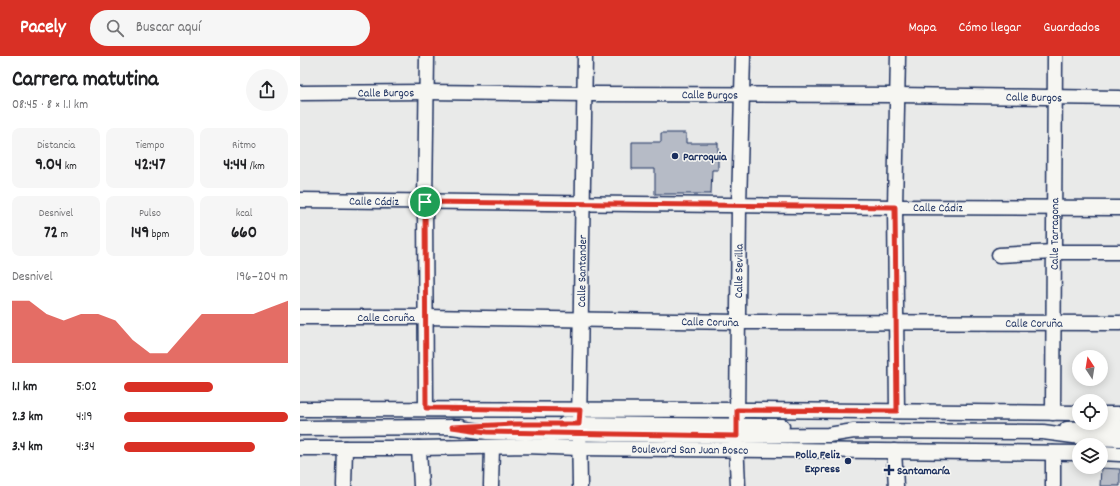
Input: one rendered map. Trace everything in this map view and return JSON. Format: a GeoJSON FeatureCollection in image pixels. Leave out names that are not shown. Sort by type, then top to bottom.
{"type":"FeatureCollection","features":[{"type":"Feature","properties":{"kind":"street"},"geometry":{"type":"LineString","coordinates":[[426,408],[425,202],[427,56]]}},
{"type":"Feature","properties":{"kind":"street","name":"Calle Santander"},"geometry":{"type":"LineString","coordinates":[[580,486],[580,319],[584,204],[585,56]]}},
{"type":"Feature","properties":{"kind":"street","name":"Calle Sevilla"},"geometry":{"type":"LineString","coordinates":[[738,486],[737,410],[742,56]]}},
{"type":"Feature","properties":{"kind":"street"},"geometry":{"type":"LineString","coordinates":[[897,411],[895,207],[898,56]]}},
{"type":"Feature","properties":{"kind":"street","name":"Calle Tarragona"},"geometry":{"type":"LineString","coordinates":[[1053,413],[1056,98],[1055,56]]}},
{"type":"Feature","properties":{"kind":"street","name":"Calle Burgos"},"geometry":{"type":"LineString","coordinates":[[300,93],[426,92],[1120,98]]}},
{"type":"Feature","properties":{"kind":"street","name":"Calle Cádiz"},"geometry":{"type":"LineString","coordinates":[[300,200],[584,204],[1120,208]]}},
{"type":"Feature","properties":{"kind":"street"},"geometry":{"type":"LineString","coordinates":[[999,255],[1054,252],[1120,252]]}},
{"type":"Feature","properties":{"kind":"street","name":"Calle Coruña"},"geometry":{"type":"LineString","coordinates":[[300,316],[738,322],[896,321],[1120,323]]}},
{"type":"Feature","properties":{"kind":"street","name":"Boulevard San Juan Bosco"},"geometry":{"type":"LineString","coordinates":[[300,409],[426,408],[579,429],[737,437],[894,451],[1072,453]]}},
{"type":"Feature","properties":{"kind":"street","name":"Boulevard San Juan Bosco"},"geometry":{"type":"LineString","coordinates":[[300,448],[526,446],[579,429],[737,410],[1072,414]]}},
{"type":"Feature","properties":{"kind":"street"},"geometry":{"type":"LineString","coordinates":[[1108,414],[1120,414]]}},
{"type":"Feature","properties":{"kind":"street"},"geometry":{"type":"LineString","coordinates":[[300,428],[452,427],[487,432],[579,429],[737,437],[833,427],[854,431],[1043,432],[1082,437],[1120,439]]}},
{"type":"Feature","properties":{"kind":"street"},"geometry":{"type":"LineString","coordinates":[[1043,432],[1059,429],[1120,427]]}},
{"type":"Feature","properties":{"kind":"street"},"geometry":{"type":"LineString","coordinates":[[491,486],[492,446]]}},
{"type":"Feature","properties":{"kind":"street"},"geometry":{"type":"LineString","coordinates":[[344,486],[345,448]]}},
{"type":"Feature","properties":{"kind":"street"},"geometry":{"type":"LineString","coordinates":[[419,448],[421,486]]}},
{"type":"Feature","properties":{"kind":"street"},"geometry":{"type":"LineString","coordinates":[[894,451],[896,486]]}},
{"type":"Feature","properties":{"kind":"street"},"geometry":{"type":"LineString","coordinates":[[1053,453],[1053,486]]}},
{"type":"Feature","properties":{"kind":"street"},"geometry":{"type":"LineString","coordinates":[[1108,453],[1120,454]]}},
{"type":"Feature","properties":{"kind":"building","name":"Parroquia"},"geometry":{"type":"Polygon","coordinates":[[[661,133],[686,133],[686,143],[718,143],[718,170],[712,170],[711,194],[655,194],[655,169],[632,169],[632,142],[661,142],[661,133]]]}},
{"type":"Feature","properties":{"kind":"building"},"geometry":{"type":"Polygon","coordinates":[[[1108,468],[1120,469],[1120,486],[1100,486],[1101,474],[1108,474],[1108,468]]]}},
{"type":"Feature","properties":{"kind":"place","name":"Parroquia"},"geometry":{"type":"Point","coordinates":[675,156]}},
{"type":"Feature","properties":{"kind":"place","name":"Pollo Feliz Express"},"geometry":{"type":"Point","coordinates":[848,461]}},
{"type":"Feature","properties":{"kind":"place","name":"Santamaría"},"geometry":{"type":"Point","coordinates":[889,470]}},
{"type":"Feature","properties":{"kind":"route"},"geometry":{"type":"LineString","coordinates":[[425,202],[895,207],[897,411],[737,410],[737,436],[487,432],[452,427],[514,424],[579,424],[580,410],[426,408],[425,202]]}}]}
